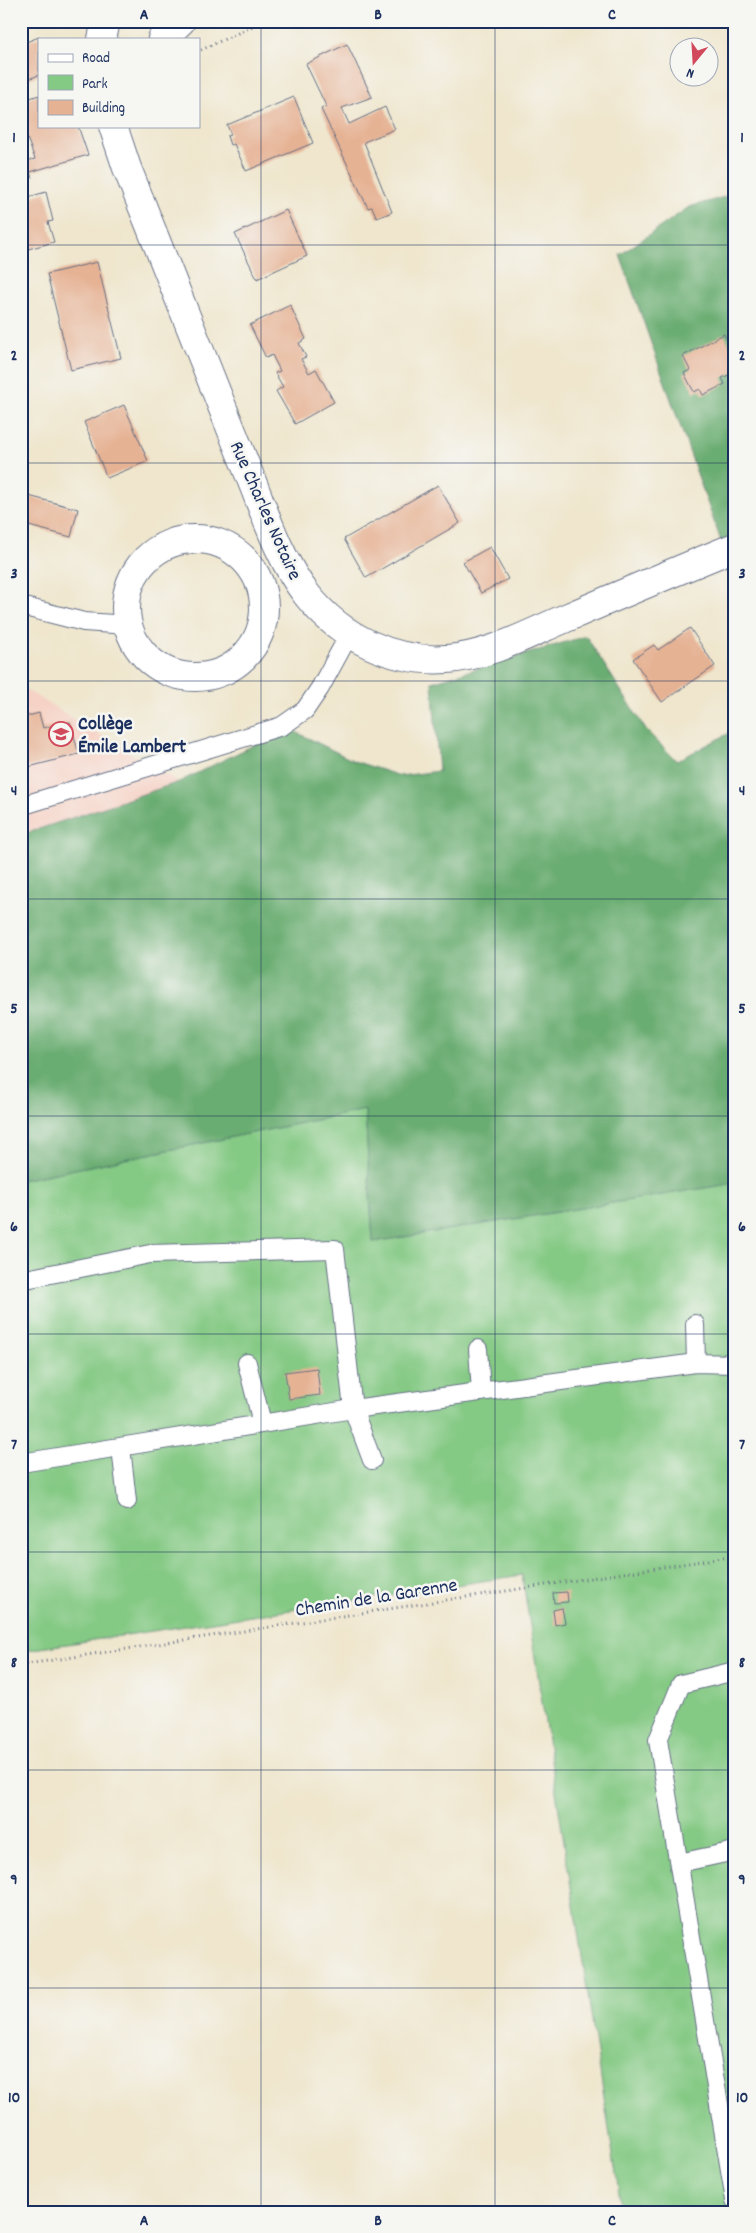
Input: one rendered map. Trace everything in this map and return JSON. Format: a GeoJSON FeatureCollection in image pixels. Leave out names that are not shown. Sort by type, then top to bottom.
{"type":"FeatureCollection","features":[{"type":"Feature","properties":{"kind":"street"},"geometry":{"type":"LineString","coordinates":[[102,38],[106,21]]}},
{"type":"Feature","properties":{"kind":"street"},"geometry":{"type":"LineString","coordinates":[[163,38],[181,21]]}},
{"type":"Feature","properties":{"kind":"street","name":"Rue Charles Notaire"},"geometry":{"type":"LineString","coordinates":[[114,128],[238,447],[295,577],[321,610],[350,633],[383,651],[403,656],[446,659],[473,655],[517,639],[735,547]]}},
{"type":"Feature","properties":{"kind":"street"},"geometry":{"type":"LineString","coordinates":[[209,541],[229,549],[246,562],[253,571],[262,590],[262,623],[254,643],[241,659],[222,671],[212,674],[191,676],[170,672],[160,667],[140,649],[128,625],[127,593],[136,573],[149,556],[167,545],[177,542],[209,541]]}},
{"type":"Feature","properties":{"kind":"street"},"geometry":{"type":"LineString","coordinates":[[262,590],[295,577]]}},
{"type":"Feature","properties":{"kind":"lane"},"geometry":{"type":"LineString","coordinates":[[21,606],[84,622],[128,625]]}},
{"type":"Feature","properties":{"kind":"lane"},"geometry":{"type":"LineString","coordinates":[[21,806],[160,765],[282,726],[305,710],[320,688],[350,633]]}},
{"type":"Feature","properties":{"kind":"lane"},"geometry":{"type":"LineString","coordinates":[[21,1280],[150,1254],[335,1249],[353,1409],[372,1460]]}},
{"type":"Feature","properties":{"kind":"lane"},"geometry":{"type":"LineString","coordinates":[[695,1324],[696,1364]]}},
{"type":"Feature","properties":{"kind":"lane"},"geometry":{"type":"LineString","coordinates":[[478,1349],[481,1392]]}},
{"type":"Feature","properties":{"kind":"lane"},"geometry":{"type":"LineString","coordinates":[[247,1363],[262,1424]]}},
{"type":"Feature","properties":{"kind":"lane"},"geometry":{"type":"LineString","coordinates":[[21,1463],[353,1409],[696,1364],[735,1364]]}},
{"type":"Feature","properties":{"kind":"lane"},"geometry":{"type":"LineString","coordinates":[[122,1447],[127,1501]]}},
{"type":"Feature","properties":{"kind":"lane"},"geometry":{"type":"LineString","coordinates":[[735,1672],[681,1684],[658,1740],[679,1863],[727,2111],[735,2200]]}},
{"type":"Feature","properties":{"kind":"lane"},"geometry":{"type":"LineString","coordinates":[[679,1863],[735,1852]]}},
{"type":"Feature","properties":{"kind":"path"},"geometry":{"type":"LineString","coordinates":[[200,51],[264,21]]}},
{"type":"Feature","properties":{"kind":"path","name":"Chemin de la Garenne"},"geometry":{"type":"LineString","coordinates":[[21,1665],[735,1556]]}},
{"type":"Feature","properties":{"kind":"shaded area","name":"Collège Émile Lambert"},"geometry":{"type":"Polygon","coordinates":[[[21,687],[179,782],[21,835],[21,687]]]}},
{"type":"Feature","properties":{"kind":"green space"},"geometry":{"type":"Polygon","coordinates":[[[735,194],[735,581],[620,255],[689,207],[735,194]]]}},
{"type":"Feature","properties":{"kind":"green space"},"geometry":{"type":"Polygon","coordinates":[[[586,636],[646,730],[677,761],[735,730],[735,1183],[373,1242],[365,1110],[21,1180],[21,835],[179,782],[288,728],[354,761],[400,776],[439,771],[432,682],[586,636]]]}},
{"type":"Feature","properties":{"kind":"green space"},"geometry":{"type":"Polygon","coordinates":[[[365,1110],[373,1242],[735,1183],[735,2212],[622,2212],[522,1575],[21,1651],[21,1180],[365,1110]]]}},
{"type":"Feature","properties":{"kind":"building"},"geometry":{"type":"Polygon","coordinates":[[[39,37],[38,75],[21,82],[21,44],[39,37]]]}},
{"type":"Feature","properties":{"kind":"building"},"geometry":{"type":"Polygon","coordinates":[[[347,44],[372,97],[342,108],[349,124],[385,107],[395,129],[364,142],[392,212],[377,218],[372,207],[368,208],[321,109],[326,106],[306,64],[347,44]]]}},
{"type":"Feature","properties":{"kind":"building"},"geometry":{"type":"Polygon","coordinates":[[[38,95],[38,128],[79,128],[88,155],[30,172],[32,178],[21,181],[21,153],[24,152],[26,161],[35,159],[21,122],[21,101],[38,95]]]}},
{"type":"Feature","properties":{"kind":"building"},"geometry":{"type":"Polygon","coordinates":[[[294,97],[313,143],[246,171],[234,144],[230,145],[227,136],[231,135],[227,125],[294,97]]]}},
{"type":"Feature","properties":{"kind":"building"},"geometry":{"type":"Polygon","coordinates":[[[46,192],[53,221],[48,222],[54,242],[21,251],[21,199],[46,192]]]}},
{"type":"Feature","properties":{"kind":"building"},"geometry":{"type":"Polygon","coordinates":[[[286,210],[307,256],[257,279],[235,234],[286,210]]]}},
{"type":"Feature","properties":{"kind":"building"},"geometry":{"type":"Polygon","coordinates":[[[97,262],[121,358],[71,370],[47,274],[97,262]]]}},
{"type":"Feature","properties":{"kind":"building"},"geometry":{"type":"Polygon","coordinates":[[[290,305],[306,339],[299,343],[306,357],[301,359],[309,373],[316,369],[334,402],[295,424],[276,391],[283,387],[275,373],[280,371],[272,355],[266,358],[250,325],[290,305]]]}},
{"type":"Feature","properties":{"kind":"building"},"geometry":{"type":"Polygon","coordinates":[[[724,334],[735,356],[735,372],[722,378],[725,384],[703,395],[700,389],[694,392],[684,373],[690,370],[683,356],[724,334]]]}},
{"type":"Feature","properties":{"kind":"building"},"geometry":{"type":"Polygon","coordinates":[[[124,405],[148,461],[107,478],[84,422],[124,405]]]}},
{"type":"Feature","properties":{"kind":"building"},"geometry":{"type":"Polygon","coordinates":[[[438,485],[460,523],[366,578],[344,539],[438,485]]]}},
{"type":"Feature","properties":{"kind":"building"},"geometry":{"type":"Polygon","coordinates":[[[21,494],[78,509],[71,537],[21,524],[21,494]]]}},
{"type":"Feature","properties":{"kind":"building"},"geometry":{"type":"Polygon","coordinates":[[[490,547],[508,579],[481,593],[463,562],[490,547]]]}},
{"type":"Feature","properties":{"kind":"building"},"geometry":{"type":"Polygon","coordinates":[[[690,628],[715,666],[662,702],[633,659],[654,645],[658,650],[690,628]]]}},
{"type":"Feature","properties":{"kind":"building"},"geometry":{"type":"Polygon","coordinates":[[[39,713],[43,728],[70,722],[79,754],[21,769],[21,718],[39,713]]]}},
{"type":"Feature","properties":{"kind":"building"},"geometry":{"type":"Polygon","coordinates":[[[317,1368],[320,1395],[289,1399],[285,1372],[317,1368]]]}},
{"type":"Feature","properties":{"kind":"building"},"geometry":{"type":"Polygon","coordinates":[[[567,1592],[568,1602],[554,1603],[553,1593],[567,1592]]]}},
{"type":"Feature","properties":{"kind":"building"},"geometry":{"type":"Polygon","coordinates":[[[562,1608],[565,1623],[555,1625],[553,1610],[562,1608]]]}},
{"type":"Feature","properties":{"kind":"place","name":"Collège Émile Lambert"},"geometry":{"type":"Point","coordinates":[61,734]}}]}
